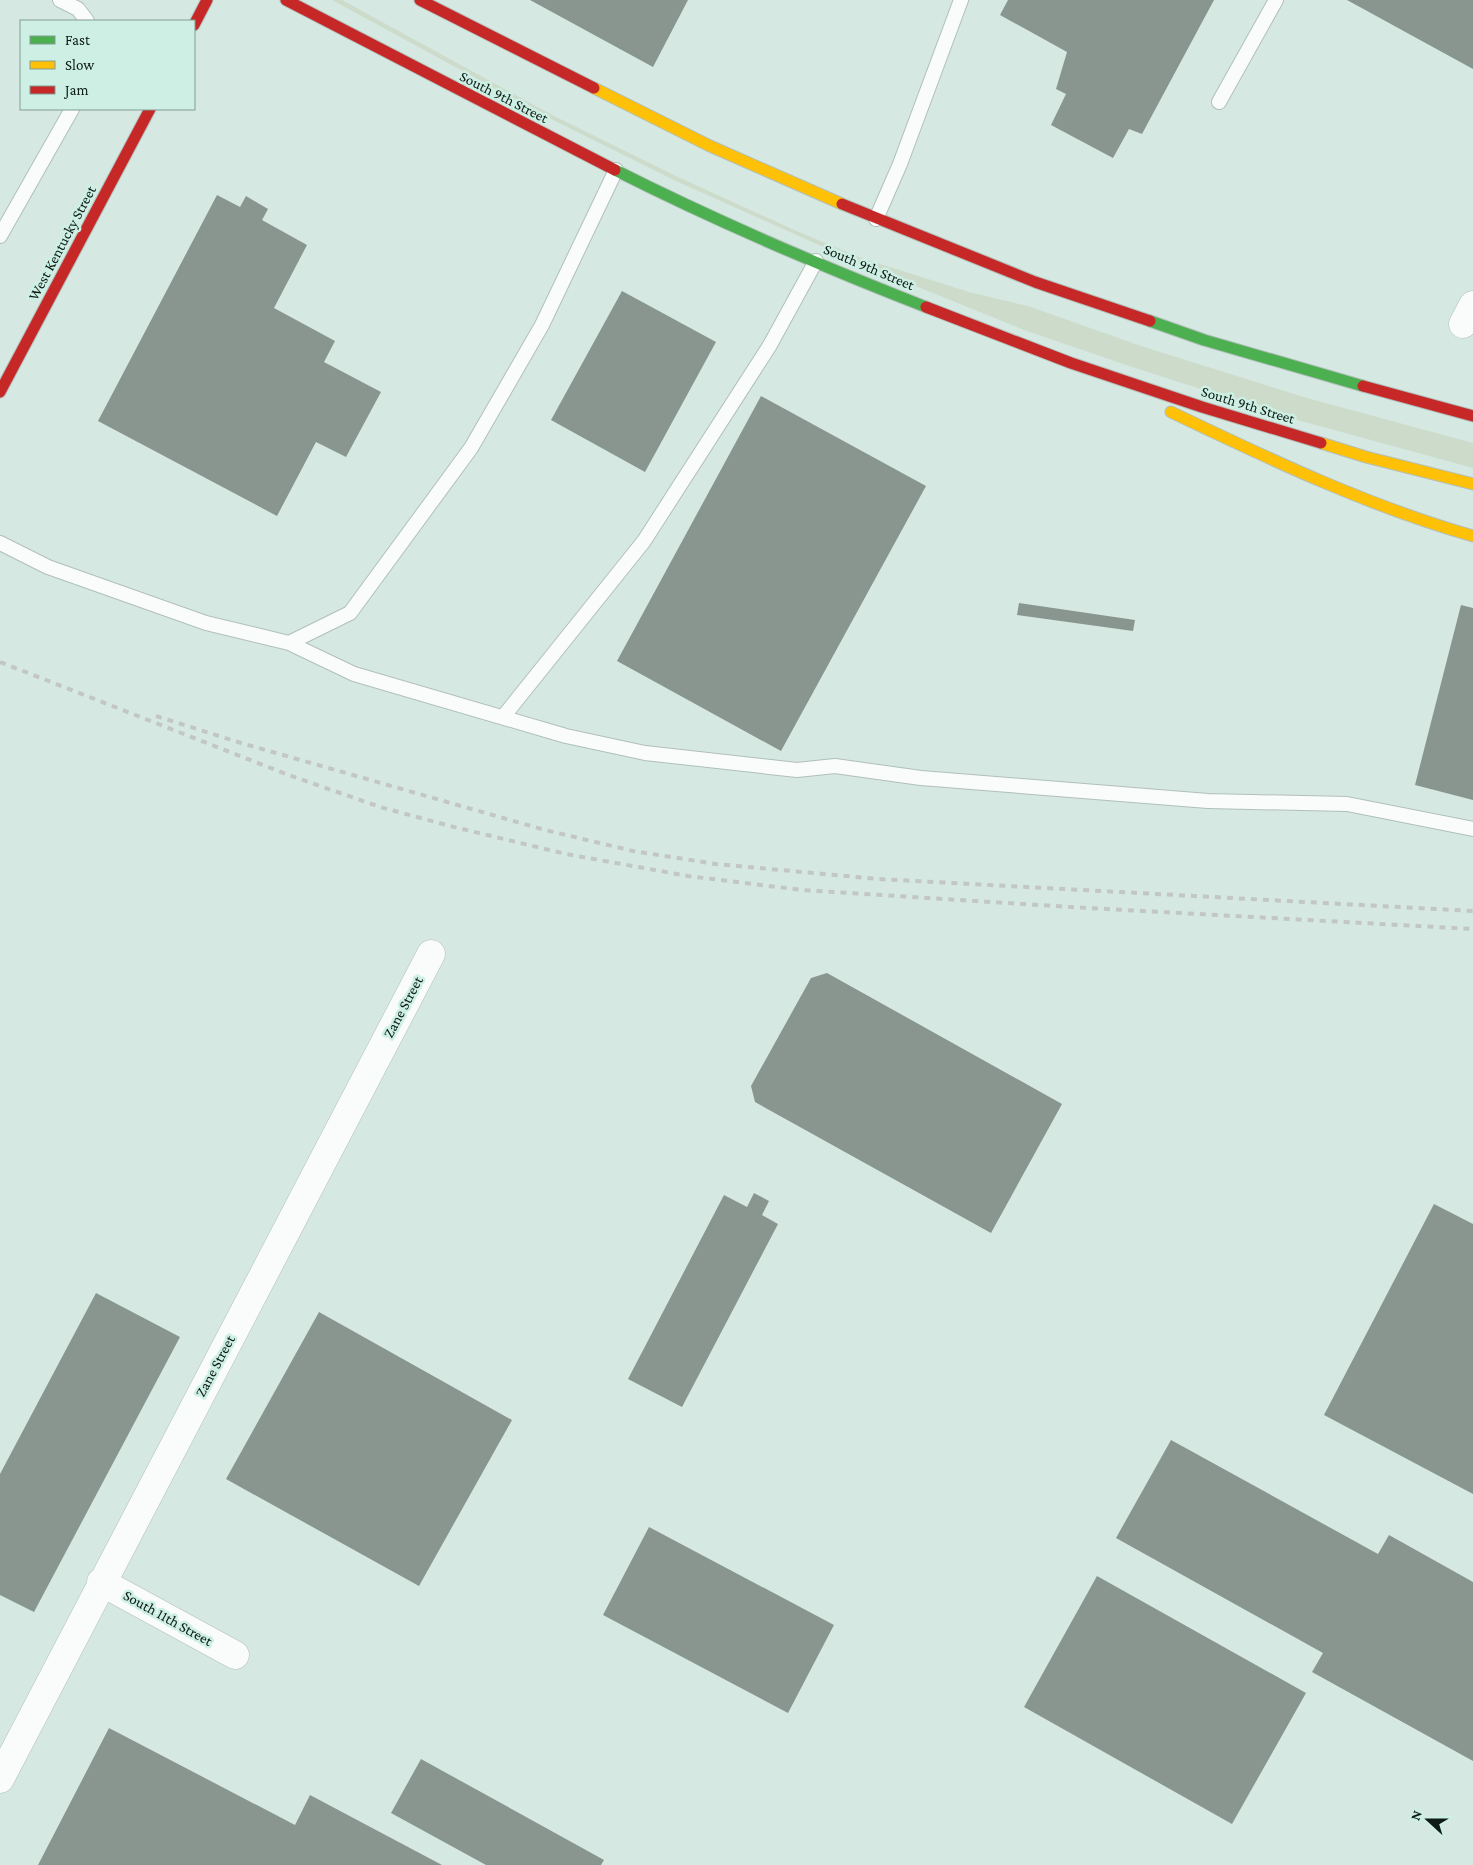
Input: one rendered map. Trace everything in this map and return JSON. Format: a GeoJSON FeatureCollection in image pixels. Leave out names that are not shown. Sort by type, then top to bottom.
{"type":"FeatureCollection","features":[{"type":"Feature","properties":{"kind":"main road"},"geometry":{"type":"LineString","coordinates":[[195,24],[207,0]]}},
{"type":"Feature","properties":{"kind":"main road","name":"South 9th Street"},"geometry":{"type":"LineString","coordinates":[[286,0],[672,199],[868,284],[1071,363],[1202,407],[1366,457],[1473,484]]}},
{"type":"Feature","properties":{"kind":"main road"},"geometry":{"type":"LineString","coordinates":[[420,0],[710,146],[876,219],[1035,282],[1204,340],[1473,416]]}},
{"type":"Feature","properties":{"kind":"main road","name":"West Kentucky Street"},"geometry":{"type":"LineString","coordinates":[[0,392],[149,110]]}},
{"type":"Feature","properties":{"kind":"main road"},"geometry":{"type":"LineString","coordinates":[[1071,363],[1293,470],[1431,524],[1473,536]]}},
{"type":"Feature","properties":{"kind":"main road"},"geometry":{"type":"LineString","coordinates":[[1327,376],[1444,396]]}},
{"type":"Feature","properties":{"kind":"street","name":"Zane Street"},"geometry":{"type":"LineString","coordinates":[[0,1779],[101,1582],[431,954]]}},
{"type":"Feature","properties":{"kind":"street","name":"South 11th Street"},"geometry":{"type":"LineString","coordinates":[[101,1582],[235,1655]]}},
{"type":"Feature","properties":{"kind":"lane"},"geometry":{"type":"LineString","coordinates":[[60,0],[78,10],[86,20]]}},
{"type":"Feature","properties":{"kind":"lane"},"geometry":{"type":"LineString","coordinates":[[876,219],[900,164],[961,0]]}},
{"type":"Feature","properties":{"kind":"lane"},"geometry":{"type":"LineString","coordinates":[[1218,102],[1276,0]]}},
{"type":"Feature","properties":{"kind":"lane"},"geometry":{"type":"LineString","coordinates":[[0,236],[71,110]]}},
{"type":"Feature","properties":{"kind":"lane"},"geometry":{"type":"LineString","coordinates":[[289,643],[350,612],[471,448],[542,325],[616,170]]}},
{"type":"Feature","properties":{"kind":"lane"},"geometry":{"type":"LineString","coordinates":[[503,717],[644,541],[770,345],[816,262]]}},
{"type":"Feature","properties":{"kind":"lane"},"geometry":{"type":"LineString","coordinates":[[0,543],[48,567],[206,623],[289,643],[354,674],[566,736],[645,753],[797,770],[835,766],[921,778],[1208,801],[1347,804],[1473,829]]}},
{"type":"Feature","properties":{"kind":"green space"},"geometry":{"type":"Polygon","coordinates":[[[332,0],[342,0],[554,116],[678,177],[861,258],[969,292],[1031,307],[1141,346],[1307,398],[1473,443],[1473,468],[1301,421],[1135,368],[1024,330],[859,263],[676,181],[553,120],[332,0]]]}},
{"type":"Feature","properties":{"kind":"building"},"geometry":{"type":"Polygon","coordinates":[[[530,0],[688,0],[653,67],[530,0]]]}},
{"type":"Feature","properties":{"kind":"building"},"geometry":{"type":"Polygon","coordinates":[[[1008,0],[1214,0],[1142,134],[1129,129],[1113,158],[1051,125],[1066,94],[1056,89],[1067,52],[1000,15],[1008,0]]]}},
{"type":"Feature","properties":{"kind":"building"},"geometry":{"type":"Polygon","coordinates":[[[1347,0],[1473,0],[1473,69],[1347,0]]]}},
{"type":"Feature","properties":{"kind":"building"},"geometry":{"type":"Polygon","coordinates":[[[217,195],[240,207],[246,196],[268,209],[262,220],[307,245],[274,308],[335,341],[324,362],[381,392],[346,457],[316,442],[277,516],[98,421],[217,195]]]}},
{"type":"Feature","properties":{"kind":"building"},"geometry":{"type":"Polygon","coordinates":[[[622,291],[716,342],[645,472],[551,420],[622,291]]]}},
{"type":"Feature","properties":{"kind":"building"},"geometry":{"type":"Polygon","coordinates":[[[761,396],[926,486],[781,751],[617,661],[761,396]]]}},
{"type":"Feature","properties":{"kind":"building"},"geometry":{"type":"Polygon","coordinates":[[[1019,603],[1135,620],[1133,631],[1017,615],[1019,603]]]}},
{"type":"Feature","properties":{"kind":"building"},"geometry":{"type":"Polygon","coordinates":[[[1461,605],[1473,608],[1473,800],[1415,785],[1461,605]]]}},
{"type":"Feature","properties":{"kind":"building"},"geometry":{"type":"Polygon","coordinates":[[[827,973],[1062,1104],[991,1233],[755,1102],[751,1086],[811,978],[827,973]]]}},
{"type":"Feature","properties":{"kind":"building"},"geometry":{"type":"Polygon","coordinates":[[[754,1193],[769,1201],[762,1215],[778,1224],[682,1407],[628,1379],[724,1195],[747,1207],[754,1193]]]}},
{"type":"Feature","properties":{"kind":"building"},"geometry":{"type":"Polygon","coordinates":[[[1434,1204],[1473,1224],[1473,1494],[1324,1415],[1434,1204]]]}},
{"type":"Feature","properties":{"kind":"building"},"geometry":{"type":"Polygon","coordinates":[[[96,1293],[180,1337],[34,1612],[0,1595],[0,1474],[96,1293]]]}},
{"type":"Feature","properties":{"kind":"building"},"geometry":{"type":"Polygon","coordinates":[[[319,1312],[512,1420],[419,1586],[226,1479],[319,1312]]]}},
{"type":"Feature","properties":{"kind":"building"},"geometry":{"type":"Polygon","coordinates":[[[1171,1440],[1378,1554],[1389,1535],[1473,1582],[1473,1761],[1312,1672],[1323,1653],[1116,1538],[1171,1440]]]}},
{"type":"Feature","properties":{"kind":"building"},"geometry":{"type":"Polygon","coordinates":[[[649,1527],[834,1625],[788,1713],[603,1615],[649,1527]]]}},
{"type":"Feature","properties":{"kind":"building"},"geometry":{"type":"Polygon","coordinates":[[[1097,1576],[1306,1693],[1232,1824],[1024,1707],[1097,1576]]]}},
{"type":"Feature","properties":{"kind":"building"},"geometry":{"type":"Polygon","coordinates":[[[109,1728],[295,1825],[310,1795],[442,1865],[38,1865],[109,1728]]]}},
{"type":"Feature","properties":{"kind":"building"},"geometry":{"type":"Polygon","coordinates":[[[421,1759],[604,1860],[601,1865],[486,1865],[391,1813],[421,1759]]]}},
{"type":"Feature","properties":{"kind":"railway"},"geometry":{"type":"LineString","coordinates":[[0,662],[286,774],[380,807],[566,854],[688,876],[802,890],[1473,929]]}},
{"type":"Feature","properties":{"kind":"railway"},"geometry":{"type":"LineString","coordinates":[[156,716],[241,743],[545,830],[633,851],[716,864],[878,879],[1473,911]]}},
{"type":"Feature","properties":{"kind":"traffic: fast"},"geometry":{"type":"LineString","coordinates":[[615,170],[769,242],[926,307]]}},
{"type":"Feature","properties":{"kind":"traffic: fast"},"geometry":{"type":"LineString","coordinates":[[1150,321],[1204,340],[1363,386]]}},
{"type":"Feature","properties":{"kind":"traffic: slow"},"geometry":{"type":"LineString","coordinates":[[594,88],[710,146],[842,204]]}},
{"type":"Feature","properties":{"kind":"traffic: slow"},"geometry":{"type":"LineString","coordinates":[[1171,412],[1282,464],[1357,496],[1395,511],[1473,536]]}},
{"type":"Feature","properties":{"kind":"traffic: slow"},"geometry":{"type":"LineString","coordinates":[[1321,443],[1366,457],[1473,484]]}},
{"type":"Feature","properties":{"kind":"traffic: jam"},"geometry":{"type":"LineString","coordinates":[[195,23],[207,0]]}},
{"type":"Feature","properties":{"kind":"traffic: jam"},"geometry":{"type":"LineString","coordinates":[[286,0],[615,170]]}},
{"type":"Feature","properties":{"kind":"traffic: jam"},"geometry":{"type":"LineString","coordinates":[[420,0],[594,88]]}},
{"type":"Feature","properties":{"kind":"traffic: jam"},"geometry":{"type":"LineString","coordinates":[[0,392],[149,110]]}},
{"type":"Feature","properties":{"kind":"traffic: jam"},"geometry":{"type":"LineString","coordinates":[[842,204],[1035,282],[1150,321]]}},
{"type":"Feature","properties":{"kind":"traffic: jam"},"geometry":{"type":"LineString","coordinates":[[926,307],[1071,363],[1202,407],[1321,443]]}},
{"type":"Feature","properties":{"kind":"traffic: jam"},"geometry":{"type":"LineString","coordinates":[[1363,386],[1473,416]]}}]}
